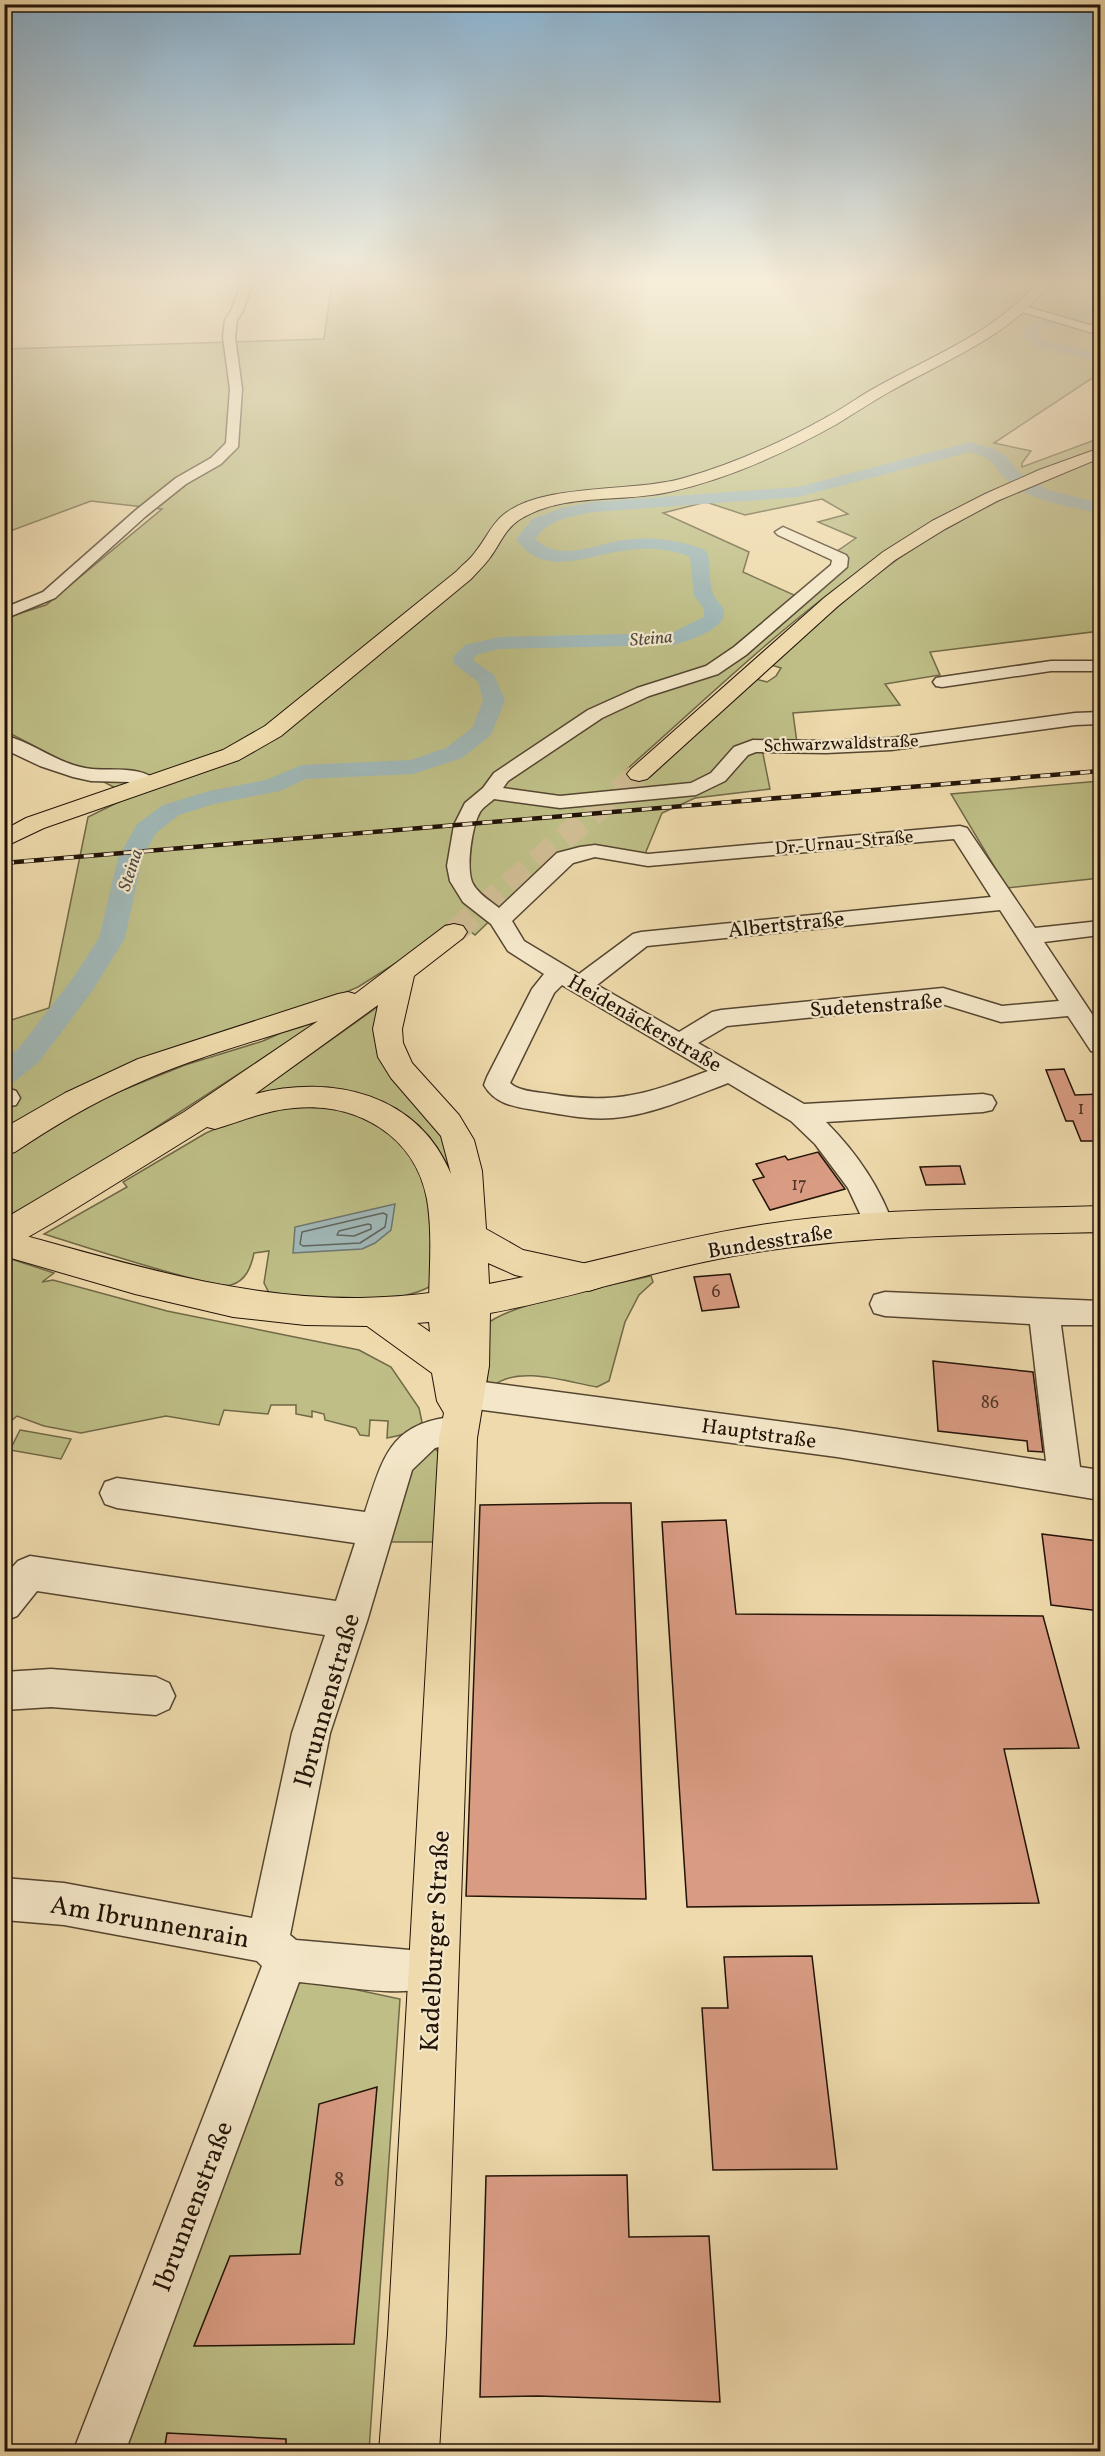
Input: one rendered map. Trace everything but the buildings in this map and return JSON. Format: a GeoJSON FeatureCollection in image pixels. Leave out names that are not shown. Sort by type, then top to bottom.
{"type":"FeatureCollection","features":[{"type":"Feature","properties":{"kind":"main road"},"geometry":{"type":"LineString","coordinates":[[4,840],[35,823],[231,755],[273,731],[464,574],[483,555],[501,526],[513,516],[534,506],[555,501],[668,488],[752,458],[827,423],[870,397]]}},
{"type":"Feature","properties":{"kind":"main road"},"geometry":{"type":"LineString","coordinates":[[639,774],[853,583],[890,556],[965,512],[1007,491],[1101,453]]}},
{"type":"Feature","properties":{"kind":"main road"},"geometry":{"type":"LineString","coordinates":[[4,1235],[171,1134],[304,1046],[454,932]]}},
{"type":"Feature","properties":{"kind":"main road"},"geometry":{"type":"LineString","coordinates":[[402,972],[386,1027],[390,1049],[405,1076],[443,1116],[461,1147],[467,1169],[470,1236],[459,1305]]}},
{"type":"Feature","properties":{"kind":"main road"},"geometry":{"type":"LineString","coordinates":[[4,1144],[72,1103],[122,1078],[378,991]]}},
{"type":"Feature","properties":{"kind":"main road"},"geometry":{"type":"LineString","coordinates":[[171,1134],[266,1102],[296,1097],[326,1097],[356,1103],[380,1112],[401,1125],[420,1144],[432,1164],[440,1186],[459,1305]]}},
{"type":"Feature","properties":{"kind":"main road","name":"Bundesstraße"},"geometry":{"type":"LineString","coordinates":[[4,1243],[216,1300],[290,1309],[374,1312],[459,1305],[745,1241],[794,1234],[880,1227],[1101,1220]]}},
{"type":"Feature","properties":{"kind":"main road"},"geometry":{"type":"LineString","coordinates":[[470,1236],[514,1262],[589,1277]]}},
{"type":"Feature","properties":{"kind":"main road","name":"Kadelburger Straße"},"geometry":{"type":"LineString","coordinates":[[409,2451],[417,2334],[457,1395],[473,1341],[459,1305]]}},
{"type":"Feature","properties":{"kind":"main road"},"geometry":{"type":"LineString","coordinates":[[374,1312],[457,1395]]}},
{"type":"Feature","properties":{"kind":"street"},"geometry":{"type":"LineString","coordinates":[[4,614],[49,595],[141,513],[181,481],[216,461],[233,444],[236,397]]}},
{"type":"Feature","properties":{"kind":"street","name":"Heidenäckerstraße"},"geometry":{"type":"LineString","coordinates":[[783,532],[840,558],[839,567],[806,593],[757,638],[712,670],[643,692],[595,714],[501,777],[490,792],[472,807],[464,825],[458,866],[461,881],[471,897],[500,920],[516,946],[800,1114],[820,1130],[874,1208],[880,1227]]}},
{"type":"Feature","properties":{"kind":"street"},"geometry":{"type":"LineString","coordinates":[[942,682],[1051,666],[1101,666]]}},
{"type":"Feature","properties":{"kind":"street","name":"Schwarzwaldstraße"},"geometry":{"type":"LineString","coordinates":[[490,792],[560,802],[696,789],[718,777],[741,751],[753,746],[826,747],[891,744],[1075,719],[1101,718]]}},
{"type":"Feature","properties":{"kind":"street"},"geometry":{"type":"LineString","coordinates":[[4,741],[37,758],[90,775],[134,776],[149,784]]}},
{"type":"Feature","properties":{"kind":"street","name":"Dr.-Urnau-Straße"},"geometry":{"type":"LineString","coordinates":[[500,920],[565,858],[579,853],[595,851],[648,860],[960,832],[1099,1040]]}},
{"type":"Feature","properties":{"kind":"street","name":"Albertstraße"},"geometry":{"type":"LineString","coordinates":[[570,979],[641,939],[1007,902]]}},
{"type":"Feature","properties":{"kind":"street"},"geometry":{"type":"LineString","coordinates":[[1029,936],[1101,928]]}},
{"type":"Feature","properties":{"kind":"street","name":"Heidenäckerstraße"},"geometry":{"type":"LineString","coordinates":[[570,979],[544,989],[500,1077],[497,1085],[502,1092],[522,1099],[558,1105],[625,1107],[730,1073]]}},
{"type":"Feature","properties":{"kind":"street","name":"Sudetenstraße"},"geometry":{"type":"LineString","coordinates":[[680,1042],[721,1018],[943,996],[1000,1014],[1076,1007]]}},
{"type":"Feature","properties":{"kind":"street"},"geometry":{"type":"LineString","coordinates":[[800,1114],[983,1103]]}},
{"type":"Feature","properties":{"kind":"street"},"geometry":{"type":"LineString","coordinates":[[885,1304],[1101,1313]]}},
{"type":"Feature","properties":{"kind":"street"},"geometry":{"type":"LineString","coordinates":[[1044,1312],[1065,1478]]}},
{"type":"Feature","properties":{"kind":"street","name":"Hauptstraße"},"geometry":{"type":"LineString","coordinates":[[457,1395],[837,1443],[1101,1485]]}},
{"type":"Feature","properties":{"kind":"street","name":"Ibrunnenstraße"},"geometry":{"type":"LineString","coordinates":[[99,2451],[277,1951],[311,1733],[349,1621],[398,1463],[423,1437],[438,1431],[457,1395]]}},
{"type":"Feature","properties":{"kind":"street"},"geometry":{"type":"LineString","coordinates":[[117,1493],[376,1530]]}},
{"type":"Feature","properties":{"kind":"street"},"geometry":{"type":"LineString","coordinates":[[4,1604],[30,1573],[349,1621]]}},
{"type":"Feature","properties":{"kind":"street"},"geometry":{"type":"LineString","coordinates":[[4,1691],[51,1688],[156,1696]]}},
{"type":"Feature","properties":{"kind":"street","name":"Am Ibrunnenrain"},"geometry":{"type":"LineString","coordinates":[[4,1899],[64,1904],[277,1951],[410,1971],[432,1968]]}},
{"type":"Feature","properties":{"kind":"green space"},"geometry":{"type":"Polygon","coordinates":[[[5,397],[1064,397],[994,443],[1031,451],[1022,463],[1022,467],[1100,438],[1100,448],[1038,471],[977,499],[889,550],[831,592],[771,641],[626,770],[650,777],[756,679],[767,682],[776,676],[781,668],[771,665],[851,596],[901,557],[997,502],[1048,478],[1100,458],[1100,631],[930,652],[940,675],[885,684],[900,705],[793,713],[797,743],[762,749],[770,789],[695,798],[662,813],[645,854],[589,848],[504,907],[475,935],[454,919],[404,958],[358,987],[5,1137],[5,1022],[49,1008],[88,817],[131,796],[13,735],[5,728],[5,618],[46,605],[162,509],[91,501],[5,533],[5,397]],[[822,499],[745,515],[706,502],[663,513],[749,552],[743,572],[796,596],[835,566],[830,556],[856,538],[818,522],[848,514],[822,499]]]}},
{"type":"Feature","properties":{"kind":"green space"},"geometry":{"type":"Polygon","coordinates":[[[1100,781],[1100,878],[1007,888],[951,794],[1100,781]]]}},
{"type":"Feature","properties":{"kind":"green space"},"geometry":{"type":"Polygon","coordinates":[[[383,1003],[440,1127],[461,1203],[413,1122],[252,1096],[383,1003]]]}},
{"type":"Feature","properties":{"kind":"green space"},"geometry":{"type":"Polygon","coordinates":[[[316,1017],[320,1021],[95,1167],[5,1218],[4,1157],[87,1107],[118,1092],[185,1065],[263,1041],[316,1017]]]}},
{"type":"Feature","properties":{"kind":"green space"},"geometry":{"type":"Polygon","coordinates":[[[290,1106],[351,1110],[399,1134],[432,1197],[431,1286],[395,1297],[352,1300],[269,1293],[264,1283],[269,1251],[254,1253],[244,1277],[236,1283],[219,1285],[44,1234],[127,1187],[123,1182],[206,1133],[227,1124],[290,1106]]]}},
{"type":"Feature","properties":{"kind":"green space"},"geometry":{"type":"Polygon","coordinates":[[[5,1257],[54,1273],[42,1282],[53,1280],[167,1311],[359,1350],[391,1367],[419,1408],[422,1422],[411,1431],[387,1438],[388,1421],[370,1420],[369,1436],[360,1435],[356,1428],[325,1420],[324,1414],[312,1411],[312,1417],[296,1414],[296,1405],[271,1405],[268,1414],[224,1410],[219,1425],[166,1416],[81,1433],[44,1426],[17,1416],[5,1426],[5,1257]]]}},
{"type":"Feature","properties":{"kind":"green space"},"geometry":{"type":"Polygon","coordinates":[[[651,1276],[653,1282],[639,1295],[625,1322],[609,1381],[597,1387],[529,1376],[503,1380],[493,1386],[486,1380],[486,1325],[497,1317],[538,1302],[651,1276]]]}},
{"type":"Feature","properties":{"kind":"green space"},"geometry":{"type":"Polygon","coordinates":[[[20,1430],[71,1439],[61,1459],[10,1450],[20,1430]]]}},
{"type":"Feature","properties":{"kind":"green space"},"geometry":{"type":"Polygon","coordinates":[[[433,1448],[438,1451],[440,1458],[435,1542],[383,1542],[400,1490],[418,1456],[433,1448]]]}},
{"type":"Feature","properties":{"kind":"green space"},"geometry":{"type":"Polygon","coordinates":[[[292,1976],[400,1999],[369,2451],[108,2452],[292,1976]]]}},
{"type":"Feature","properties":{"kind":"water"},"geometry":{"type":"Polygon","coordinates":[[[395,1204],[391,1230],[375,1243],[362,1249],[293,1253],[295,1227],[395,1204]]]}},
{"type":"Feature","properties":{"kind":"waterway","name":"Steina"},"geometry":{"type":"LineString","coordinates":[[4,1075],[29,1055],[83,984],[112,938],[130,858],[146,829],[171,810],[209,798],[272,786],[302,772],[413,767],[454,753],[483,730],[494,700],[487,679],[464,664],[463,657],[472,649],[499,643],[673,639],[714,620],[714,609],[704,596],[699,554],[662,544],[643,544],[623,545],[571,557],[546,555],[535,549],[525,539],[538,523],[562,513],[593,507],[798,492],[970,447],[988,452],[1000,459],[1015,478],[1042,494],[1100,508]]}},
{"type":"Feature","properties":{"kind":"tunnel"},"geometry":{"type":"LineString","coordinates":[[454,932],[639,774]]}},
{"type":"Feature","properties":{"kind":"railway"},"geometry":{"type":"LineString","coordinates":[[4,863],[1100,771]]}}]}
